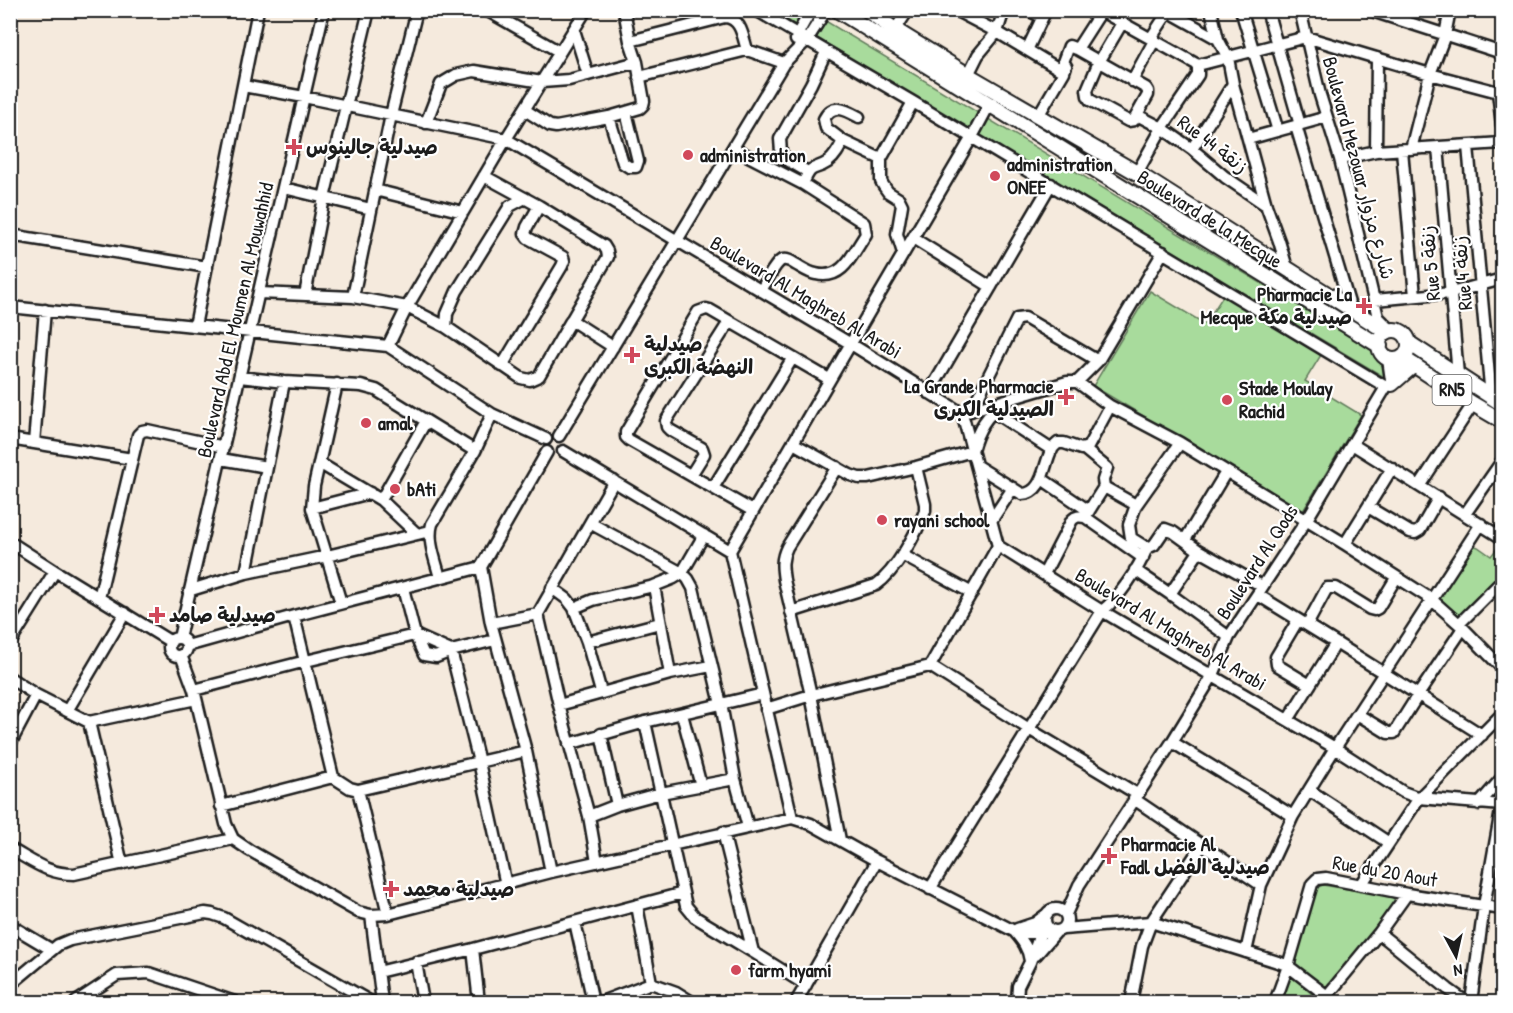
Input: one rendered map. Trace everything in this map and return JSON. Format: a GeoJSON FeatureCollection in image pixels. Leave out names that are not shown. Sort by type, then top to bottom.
{"type":"FeatureCollection","features":[{"type":"Feature","properties":{"kind":"main road","name":"Boulevard de la Mecque"},"geometry":{"type":"LineString","coordinates":[[837,10],[1380,346]]}},
{"type":"Feature","properties":{"kind":"main road","name":"Boulevard de la Mecque"},"geometry":{"type":"LineString","coordinates":[[867,10],[968,75],[1137,173],[1390,332]]}},
{"type":"Feature","properties":{"kind":"main road","name":"RN5"},"geometry":{"type":"LineString","coordinates":[[1390,332],[1400,331],[1409,343],[1497,400]]}},
{"type":"Feature","properties":{"kind":"main road"},"geometry":{"type":"LineString","coordinates":[[1380,346],[1382,338],[1390,332]]}},
{"type":"Feature","properties":{"kind":"main road"},"geometry":{"type":"LineString","coordinates":[[1390,385],[1401,360],[1408,351],[1409,343]]}},
{"type":"Feature","properties":{"kind":"main road","name":"RN5"},"geometry":{"type":"LineString","coordinates":[[1380,346],[1382,354],[1401,360],[1503,421]]}},
{"type":"Feature","properties":{"kind":"street"},"geometry":{"type":"LineString","coordinates":[[195,326],[258,10]]}},
{"type":"Feature","properties":{"kind":"street","name":"Boulevard Abd El Moumen Al Mouwahhid"},"geometry":{"type":"LineString","coordinates":[[179,645],[324,10]]}},
{"type":"Feature","properties":{"kind":"street"},"geometry":{"type":"LineString","coordinates":[[305,295],[324,198],[369,10]]}},
{"type":"Feature","properties":{"kind":"street"},"geometry":{"type":"LineString","coordinates":[[353,297],[391,116],[417,10]]}},
{"type":"Feature","properties":{"kind":"street"},"geometry":{"type":"LineString","coordinates":[[486,10],[560,52]]}},
{"type":"Feature","properties":{"kind":"street"},"geometry":{"type":"LineString","coordinates":[[388,346],[407,307],[484,176],[586,10]]}},
{"type":"Feature","properties":{"kind":"street"},"geometry":{"type":"LineString","coordinates":[[525,110],[550,126],[556,127],[609,117],[643,105],[637,62],[624,10]]}},
{"type":"Feature","properties":{"kind":"street"},"geometry":{"type":"LineString","coordinates":[[756,10],[1390,385],[1401,360]]}},
{"type":"Feature","properties":{"kind":"street"},"geometry":{"type":"LineString","coordinates":[[802,38],[811,10]]}},
{"type":"Feature","properties":{"kind":"street"},"geometry":{"type":"LineString","coordinates":[[559,436],[784,63],[826,10]]}},
{"type":"Feature","properties":{"kind":"street"},"geometry":{"type":"LineString","coordinates":[[895,30],[908,10]]}},
{"type":"Feature","properties":{"kind":"street"},"geometry":{"type":"LineString","coordinates":[[954,10],[998,32],[1064,72]]}},
{"type":"Feature","properties":{"kind":"street"},"geometry":{"type":"LineString","coordinates":[[968,75],[978,56],[998,32],[1004,10]]}},
{"type":"Feature","properties":{"kind":"street"},"geometry":{"type":"LineString","coordinates":[[1027,50],[1044,14],[1028,10]]}},
{"type":"Feature","properties":{"kind":"street"},"geometry":{"type":"LineString","coordinates":[[1211,10],[1218,39],[1228,57],[1233,84],[1266,205],[1287,268]]}},
{"type":"Feature","properties":{"kind":"street"},"geometry":{"type":"LineString","coordinates":[[1241,10],[1278,131]]}},
{"type":"Feature","properties":{"kind":"street"},"geometry":{"type":"LineString","coordinates":[[1267,10],[1351,309]]}},
{"type":"Feature","properties":{"kind":"street","name":"Boulevard Mezouar شارع مزوار"},"geometry":{"type":"LineString","coordinates":[[1300,10],[1340,159],[1378,317],[1390,332]]}},
{"type":"Feature","properties":{"kind":"street"},"geometry":{"type":"LineString","coordinates":[[1305,32],[1310,10]]}},
{"type":"Feature","properties":{"kind":"street"},"geometry":{"type":"LineString","coordinates":[[1369,10],[1503,53]]}},
{"type":"Feature","properties":{"kind":"street"},"geometry":{"type":"LineString","coordinates":[[1415,296],[1407,150],[1430,74],[1445,35],[1450,10]]}},
{"type":"Feature","properties":{"kind":"street"},"geometry":{"type":"LineString","coordinates":[[1077,49],[1102,11],[1198,65],[1276,44],[1305,32],[1377,58],[1500,93],[1503,125]]}},
{"type":"Feature","properties":{"kind":"street"},"geometry":{"type":"LineString","coordinates":[[1132,81],[1167,11],[1218,39]]}},
{"type":"Feature","properties":{"kind":"street"},"geometry":{"type":"LineString","coordinates":[[630,41],[730,17],[737,23],[747,50]]}},
{"type":"Feature","properties":{"kind":"street"},"geometry":{"type":"LineString","coordinates":[[1038,116],[1064,72],[1066,66],[1062,62],[1069,46],[1077,49],[1099,62],[1132,81],[1146,88],[1148,95],[1134,120],[1128,121],[1090,100],[1087,90],[1099,62],[1122,23]]}},
{"type":"Feature","properties":{"kind":"street"},"geometry":{"type":"LineString","coordinates":[[574,30],[588,75]]}},
{"type":"Feature","properties":{"kind":"street"},"geometry":{"type":"LineString","coordinates":[[639,76],[747,50],[784,63]]}},
{"type":"Feature","properties":{"kind":"street"},"geometry":{"type":"LineString","coordinates":[[808,172],[787,160],[781,152],[780,139],[826,52]]}},
{"type":"Feature","properties":{"kind":"street"},"geometry":{"type":"LineString","coordinates":[[1377,58],[1377,151]]}},
{"type":"Feature","properties":{"kind":"street"},"geometry":{"type":"LineString","coordinates":[[426,123],[441,84],[456,75],[474,71],[542,82],[568,80],[637,62]]}},
{"type":"Feature","properties":{"kind":"street"},"geometry":{"type":"LineString","coordinates":[[1137,173],[1162,128],[1198,75],[1198,65]]}},
{"type":"Feature","properties":{"kind":"street"},"geometry":{"type":"LineString","coordinates":[[1192,149],[1233,84]]}},
{"type":"Feature","properties":{"kind":"street","name":"Boulevard Al Maghreb Al Arabi"},"geometry":{"type":"LineString","coordinates":[[243,86],[506,139],[851,344],[929,393],[966,412]]}},
{"type":"Feature","properties":{"kind":"street"},"geometry":{"type":"LineString","coordinates":[[903,254],[897,234],[902,204],[888,192],[881,181],[881,159],[913,102]]}},
{"type":"Feature","properties":{"kind":"street"},"geometry":{"type":"LineString","coordinates":[[792,818],[730,551],[989,105]]}},
{"type":"Feature","properties":{"kind":"street"},"geometry":{"type":"LineString","coordinates":[[859,117],[838,108],[827,113],[824,119],[826,128],[843,141],[881,159]]}},
{"type":"Feature","properties":{"kind":"street"},"geometry":{"type":"LineString","coordinates":[[609,117],[623,163],[629,167],[636,166],[638,161],[626,112]]}},
{"type":"Feature","properties":{"kind":"street","name":"Rue 44 زنقة"},"geometry":{"type":"LineString","coordinates":[[1137,115],[1162,128],[1192,149],[1225,177],[1266,205]]}},
{"type":"Feature","properties":{"kind":"street"},"geometry":{"type":"LineString","coordinates":[[1248,139],[1327,117]]}},
{"type":"Feature","properties":{"kind":"street"},"geometry":{"type":"LineString","coordinates":[[803,184],[808,172],[834,157],[843,141]]}},
{"type":"Feature","properties":{"kind":"street"},"geometry":{"type":"LineString","coordinates":[[1340,159],[1377,151],[1503,143]]}},
{"type":"Feature","properties":{"kind":"street","name":"Rue 4 زنقة"},"geometry":{"type":"LineString","coordinates":[[1468,146],[1481,286],[1497,400]]}},
{"type":"Feature","properties":{"kind":"street","name":"Rue 5 زنقة"},"geometry":{"type":"LineString","coordinates":[[1438,147],[1458,375]]}},
{"type":"Feature","properties":{"kind":"street"},"geometry":{"type":"LineString","coordinates":[[733,148],[803,184],[864,223],[866,234],[844,267],[838,272],[828,275],[814,274],[788,260],[783,260],[778,263],[761,291]]}},
{"type":"Feature","properties":{"kind":"street"},"geometry":{"type":"LineString","coordinates":[[259,293],[353,297],[407,307],[446,327],[521,378],[530,380],[539,376],[608,257],[607,251],[604,246],[539,206],[484,176]]}},
{"type":"Feature","properties":{"kind":"street"},"geometry":{"type":"LineString","coordinates":[[929,393],[1051,184]]}},
{"type":"Feature","properties":{"kind":"street"},"geometry":{"type":"LineString","coordinates":[[284,188],[371,209]]}},
{"type":"Feature","properties":{"kind":"street"},"geometry":{"type":"LineString","coordinates":[[375,190],[463,212]]}},
{"type":"Feature","properties":{"kind":"street"},"geometry":{"type":"LineString","coordinates":[[446,327],[447,314],[457,291],[510,206],[525,198]]}},
{"type":"Feature","properties":{"kind":"street"},"geometry":{"type":"LineString","coordinates":[[502,366],[564,261],[562,257],[528,238],[525,234],[539,206]]}},
{"type":"Feature","properties":{"kind":"street"},"geometry":{"type":"LineString","coordinates":[[10,235],[207,267]]}},
{"type":"Feature","properties":{"kind":"street"},"geometry":{"type":"LineString","coordinates":[[913,238],[991,287]]}},
{"type":"Feature","properties":{"kind":"street"},"geometry":{"type":"LineString","coordinates":[[1077,382],[1098,361],[1163,252]]}},
{"type":"Feature","properties":{"kind":"street"},"geometry":{"type":"LineString","coordinates":[[1375,300],[1451,293],[1503,279]]}},
{"type":"Feature","properties":{"kind":"street"},"geometry":{"type":"LineString","coordinates":[[10,307],[388,346],[492,414],[546,439]]}},
{"type":"Feature","properties":{"kind":"street"},"geometry":{"type":"LineString","coordinates":[[753,511],[629,441],[626,432],[698,312],[706,309],[829,379]]}},
{"type":"Feature","properties":{"kind":"street"},"geometry":{"type":"LineString","coordinates":[[34,443],[45,310]]}},
{"type":"Feature","properties":{"kind":"street"},"geometry":{"type":"LineString","coordinates":[[930,666],[998,546],[972,451],[966,412],[1017,320],[1021,318],[1025,318],[1098,361]]}},
{"type":"Feature","properties":{"kind":"street"},"geometry":{"type":"LineString","coordinates":[[572,320],[614,347]]}},
{"type":"Feature","properties":{"kind":"street"},"geometry":{"type":"LineString","coordinates":[[691,475],[704,454],[704,450],[667,427],[666,421],[729,322]]}},
{"type":"Feature","properties":{"kind":"street"},"geometry":{"type":"LineString","coordinates":[[713,488],[792,359]]}},
{"type":"Feature","properties":{"kind":"street"},"geometry":{"type":"LineString","coordinates":[[240,377],[362,386],[376,390],[475,451]]}},
{"type":"Feature","properties":{"kind":"street"},"geometry":{"type":"LineString","coordinates":[[246,573],[284,382]]}},
{"type":"Feature","properties":{"kind":"street"},"geometry":{"type":"LineString","coordinates":[[966,412],[1067,382],[1077,382],[1110,406],[1180,443],[1431,599],[1503,668]]}},
{"type":"Feature","properties":{"kind":"street"},"geometry":{"type":"LineString","coordinates":[[337,384],[314,486],[312,508],[341,603]]}},
{"type":"Feature","properties":{"kind":"street","name":"Boulevard Al Qods"},"geometry":{"type":"LineString","coordinates":[[1079,885],[1213,675],[1229,637],[1306,521],[1390,385]]}},
{"type":"Feature","properties":{"kind":"street"},"geometry":{"type":"LineString","coordinates":[[972,451],[977,432],[993,411],[1011,399]]}},
{"type":"Feature","properties":{"kind":"street"},"geometry":{"type":"LineString","coordinates":[[1420,485],[1473,404]]}},
{"type":"Feature","properties":{"kind":"street"},"geometry":{"type":"LineString","coordinates":[[1084,449],[1088,447],[1110,406]]}},
{"type":"Feature","properties":{"kind":"street"},"geometry":{"type":"LineString","coordinates":[[993,411],[1052,450]]}},
{"type":"Feature","properties":{"kind":"street"},"geometry":{"type":"LineString","coordinates":[[440,578],[431,540],[432,524],[475,451],[492,414]]}},
{"type":"Feature","properties":{"kind":"street"},"geometry":{"type":"LineString","coordinates":[[381,500],[426,421]]}},
{"type":"Feature","properties":{"kind":"street"},"geometry":{"type":"LineString","coordinates":[[99,598],[138,435],[147,430],[224,447]]}},
{"type":"Feature","properties":{"kind":"street"},"geometry":{"type":"LineString","coordinates":[[552,435],[559,436],[564,441],[563,452],[550,455],[544,446],[546,439],[552,435]]}},
{"type":"Feature","properties":{"kind":"street"},"geometry":{"type":"LineString","coordinates":[[10,439],[132,459]]}},
{"type":"Feature","properties":{"kind":"street"},"geometry":{"type":"LineString","coordinates":[[793,443],[859,478],[916,467],[972,451]]}},
{"type":"Feature","properties":{"kind":"street"},"geometry":{"type":"LineString","coordinates":[[977,466],[1022,494],[1033,491],[1042,479],[1052,450],[1058,443],[1084,449],[1107,468],[1103,480],[1104,487],[1087,514],[1072,520],[1044,574]]}},
{"type":"Feature","properties":{"kind":"street"},"geometry":{"type":"LineString","coordinates":[[1145,553],[1131,538],[1129,525],[1136,505],[1180,443]]}},
{"type":"Feature","properties":{"kind":"street"},"geometry":{"type":"LineString","coordinates":[[1352,444],[1503,537]]}},
{"type":"Feature","properties":{"kind":"street"},"geometry":{"type":"LineString","coordinates":[[547,452],[481,567],[491,623],[526,751],[551,872]]}},
{"type":"Feature","properties":{"kind":"street"},"geometry":{"type":"LineString","coordinates":[[563,452],[730,551]]}},
{"type":"Feature","properties":{"kind":"street"},"geometry":{"type":"LineString","coordinates":[[221,459],[267,467]]}},
{"type":"Feature","properties":{"kind":"street"},"geometry":{"type":"LineString","coordinates":[[1465,514],[1503,461]]}},
{"type":"Feature","properties":{"kind":"street"},"geometry":{"type":"LineString","coordinates":[[319,463],[381,500],[417,534]]}},
{"type":"Feature","properties":{"kind":"street"},"geometry":{"type":"LineString","coordinates":[[837,467],[782,558],[781,566],[811,695],[840,840]]}},
{"type":"Feature","properties":{"kind":"street"},"geometry":{"type":"LineString","coordinates":[[791,612],[876,585],[884,579],[902,555],[925,511],[916,467]]}},
{"type":"Feature","properties":{"kind":"street"},"geometry":{"type":"LineString","coordinates":[[1345,544],[1392,468]]}},
{"type":"Feature","properties":{"kind":"street"},"geometry":{"type":"LineString","coordinates":[[1185,540],[1226,472]]}},
{"type":"Feature","properties":{"kind":"street"},"geometry":{"type":"LineString","coordinates":[[1042,479],[1087,514],[1145,553]]}},
{"type":"Feature","properties":{"kind":"street"},"geometry":{"type":"LineString","coordinates":[[597,862],[589,816],[559,705],[538,614],[614,481]]}},
{"type":"Feature","properties":{"kind":"street"},"geometry":{"type":"LineString","coordinates":[[1104,487],[1136,505]]}},
{"type":"Feature","properties":{"kind":"street"},"geometry":{"type":"LineString","coordinates":[[991,520],[1013,488]]}},
{"type":"Feature","properties":{"kind":"street"},"geometry":{"type":"LineString","coordinates":[[312,508],[370,493]]}},
{"type":"Feature","properties":{"kind":"street"},"geometry":{"type":"LineString","coordinates":[[1368,507],[1414,533],[1420,530],[1439,497]]}},
{"type":"Feature","properties":{"kind":"street"},"geometry":{"type":"LineString","coordinates":[[590,523],[682,573],[693,588],[748,827]]}},
{"type":"Feature","properties":{"kind":"street"},"geometry":{"type":"LineString","coordinates":[[1246,952],[1261,885],[1293,816],[1481,524]]}},
{"type":"Feature","properties":{"kind":"street"},"geometry":{"type":"LineString","coordinates":[[930,889],[1102,611],[1112,603],[1145,553],[1165,529],[1173,532],[1260,591],[1302,623],[1482,735]]}},
{"type":"Feature","properties":{"kind":"street"},"geometry":{"type":"LineString","coordinates":[[191,590],[246,573],[430,531]]}},
{"type":"Feature","properties":{"kind":"street"},"geometry":{"type":"LineString","coordinates":[[574,608],[593,600],[667,582],[682,573],[704,535]]}},
{"type":"Feature","properties":{"kind":"street"},"geometry":{"type":"LineString","coordinates":[[11,542],[179,645],[195,695],[226,824],[233,839],[350,909],[371,915],[388,914],[551,872],[792,818],[811,824],[930,889],[1014,931],[1041,932],[1097,925],[1151,922],[1274,959],[1288,966],[1328,1000],[1407,894]]}},
{"type":"Feature","properties":{"kind":"street","name":"Boulevard Al Maghreb Al Arabi"},"geometry":{"type":"LineString","coordinates":[[998,546],[1102,611],[1213,675],[1412,796],[1502,805]]}},
{"type":"Feature","properties":{"kind":"street"},"geometry":{"type":"LineString","coordinates":[[1170,594],[1198,550]]}},
{"type":"Feature","properties":{"kind":"street"},"geometry":{"type":"LineString","coordinates":[[902,555],[972,593]]}},
{"type":"Feature","properties":{"kind":"street"},"geometry":{"type":"LineString","coordinates":[[179,645],[481,567]]}},
{"type":"Feature","properties":{"kind":"street"},"geometry":{"type":"LineString","coordinates":[[1135,570],[1229,637]]}},
{"type":"Feature","properties":{"kind":"street"},"geometry":{"type":"LineString","coordinates":[[10,643],[55,571]]}},
{"type":"Feature","properties":{"kind":"street"},"geometry":{"type":"LineString","coordinates":[[1310,685],[1277,665],[1276,657],[1327,588],[1336,588],[1374,610],[1378,608],[1396,578]]}},
{"type":"Feature","properties":{"kind":"street"},"geometry":{"type":"LineString","coordinates":[[1358,714],[1388,733],[1394,733],[1461,626],[1503,581]]}},
{"type":"Feature","properties":{"kind":"street"},"geometry":{"type":"LineString","coordinates":[[654,586],[670,674]]}},
{"type":"Feature","properties":{"kind":"street"},"geometry":{"type":"LineString","coordinates":[[403,588],[415,635],[424,655],[436,657],[495,639]]}},
{"type":"Feature","properties":{"kind":"street"},"geometry":{"type":"LineString","coordinates":[[552,588],[567,599],[574,608],[587,642],[601,692]]}},
{"type":"Feature","properties":{"kind":"street"},"geometry":{"type":"LineString","coordinates":[[67,711],[125,614]]}},
{"type":"Feature","properties":{"kind":"street"},"geometry":{"type":"LineString","coordinates":[[491,623],[538,614]]}},
{"type":"Feature","properties":{"kind":"street"},"geometry":{"type":"LineString","coordinates":[[294,616],[333,777],[350,788],[358,790],[526,751]]}},
{"type":"Feature","properties":{"kind":"street"},"geometry":{"type":"LineString","coordinates":[[587,642],[660,623]]}},
{"type":"Feature","properties":{"kind":"street"},"geometry":{"type":"LineString","coordinates":[[10,678],[36,695],[89,722],[195,695],[306,661],[415,635]]}},
{"type":"Feature","properties":{"kind":"street"},"geometry":{"type":"LineString","coordinates":[[1288,720],[1336,643]]}},
{"type":"Feature","properties":{"kind":"street"},"geometry":{"type":"LineString","coordinates":[[451,651],[479,762],[506,885]]}},
{"type":"Feature","properties":{"kind":"street"},"geometry":{"type":"LineString","coordinates":[[559,705],[670,674],[711,666]]}},
{"type":"Feature","properties":{"kind":"street"},"geometry":{"type":"LineString","coordinates":[[766,709],[811,695],[930,666],[1136,796],[1261,885]]}},
{"type":"Feature","properties":{"kind":"street"},"geometry":{"type":"LineString","coordinates":[[569,744],[645,722],[763,694]]}},
{"type":"Feature","properties":{"kind":"street"},"geometry":{"type":"LineString","coordinates":[[10,744],[36,695]]}},
{"type":"Feature","properties":{"kind":"street"},"geometry":{"type":"LineString","coordinates":[[682,714],[701,786]]}},
{"type":"Feature","properties":{"kind":"street"},"geometry":{"type":"LineString","coordinates":[[1361,885],[1419,798],[1503,714]]}},
{"type":"Feature","properties":{"kind":"street"},"geometry":{"type":"LineString","coordinates":[[89,722],[122,864]]}},
{"type":"Feature","properties":{"kind":"street"},"geometry":{"type":"LineString","coordinates":[[645,722],[686,906],[695,917],[806,985]]}},
{"type":"Feature","properties":{"kind":"street"},"geometry":{"type":"LineString","coordinates":[[601,734],[617,805]]}},
{"type":"Feature","properties":{"kind":"street"},"geometry":{"type":"LineString","coordinates":[[1172,742],[1293,816]]}},
{"type":"Feature","properties":{"kind":"street"},"geometry":{"type":"LineString","coordinates":[[221,806],[333,777]]}},
{"type":"Feature","properties":{"kind":"street"},"geometry":{"type":"LineString","coordinates":[[589,816],[661,792],[735,778]]}},
{"type":"Feature","properties":{"kind":"street"},"geometry":{"type":"LineString","coordinates":[[1479,804],[1503,778]]}},
{"type":"Feature","properties":{"kind":"street"},"geometry":{"type":"LineString","coordinates":[[358,790],[388,914]]}},
{"type":"Feature","properties":{"kind":"street"},"geometry":{"type":"LineString","coordinates":[[1309,790],[1389,843]]}},
{"type":"Feature","properties":{"kind":"street"},"geometry":{"type":"LineString","coordinates":[[1378,933],[1448,989],[1470,1002],[1502,805]]}},
{"type":"Feature","properties":{"kind":"street"},"geometry":{"type":"LineString","coordinates":[[723,832],[753,952]]}},
{"type":"Feature","properties":{"kind":"street"},"geometry":{"type":"LineString","coordinates":[[10,849],[49,871],[74,874],[233,839]]}},
{"type":"Feature","properties":{"kind":"street"},"geometry":{"type":"LineString","coordinates":[[1131,1002],[1142,946],[1151,922],[1202,845]]}},
{"type":"Feature","properties":{"kind":"street"},"geometry":{"type":"LineString","coordinates":[[796,1002],[877,861]]}},
{"type":"Feature","properties":{"kind":"street","name":"Rue du 20 Aout"},"geometry":{"type":"LineString","coordinates":[[1288,966],[1313,882],[1317,879],[1323,878],[1503,909]]}},
{"type":"Feature","properties":{"kind":"street"},"geometry":{"type":"LineString","coordinates":[[1014,931],[1035,923],[1048,914],[1079,885]]}},
{"type":"Feature","properties":{"kind":"street"},"geometry":{"type":"LineString","coordinates":[[1030,962],[1067,923],[1066,916],[1079,885]]}},
{"type":"Feature","properties":{"kind":"street"},"geometry":{"type":"LineString","coordinates":[[378,972],[683,893]]}},
{"type":"Feature","properties":{"kind":"street"},"geometry":{"type":"LineString","coordinates":[[637,905],[651,982]]}},
{"type":"Feature","properties":{"kind":"street"},"geometry":{"type":"LineString","coordinates":[[1048,914],[1061,910],[1066,916],[1097,925]]}},
{"type":"Feature","properties":{"kind":"street"},"geometry":{"type":"LineString","coordinates":[[10,985],[58,945],[70,940],[196,914],[212,914],[224,918],[371,1002]]}},
{"type":"Feature","properties":{"kind":"street"},"geometry":{"type":"LineString","coordinates":[[1048,914],[1046,925],[1058,930]]}},
{"type":"Feature","properties":{"kind":"street"},"geometry":{"type":"LineString","coordinates":[[1017,1002],[1018,986],[1030,962],[1048,914]]}},
{"type":"Feature","properties":{"kind":"street"},"geometry":{"type":"LineString","coordinates":[[371,915],[382,1002]]}},
{"type":"Feature","properties":{"kind":"street"},"geometry":{"type":"LineString","coordinates":[[575,922],[593,1002]]}},
{"type":"Feature","properties":{"kind":"street"},"geometry":{"type":"LineString","coordinates":[[10,925],[52,950]]}},
{"type":"Feature","properties":{"kind":"street"},"geometry":{"type":"LineString","coordinates":[[1014,931],[1029,953],[1030,962]]}},
{"type":"Feature","properties":{"kind":"street"},"geometry":{"type":"LineString","coordinates":[[473,949],[480,1002]]}},
{"type":"Feature","properties":{"kind":"street"},"geometry":{"type":"LineString","coordinates":[[416,962],[423,1002]]}},
{"type":"Feature","properties":{"kind":"street"},"geometry":{"type":"LineString","coordinates":[[1275,1002],[1288,966]]}},
{"type":"Feature","properties":{"kind":"street"},"geometry":{"type":"LineString","coordinates":[[76,1002],[117,975],[149,973],[235,1002]]}},
{"type":"Feature","properties":{"kind":"street"},"geometry":{"type":"LineString","coordinates":[[601,1002],[651,982],[676,992],[692,1002]]}},
{"type":"Feature","properties":{"kind":"green space"},"geometry":{"type":"Polygon","coordinates":[[[772,11],[809,11],[1377,353],[1384,364],[1384,377],[772,11]]]}},
{"type":"Feature","properties":{"kind":"green space","name":"Stade Moulay Rachid"},"geometry":{"type":"Polygon","coordinates":[[[1150,291],[1205,324],[1223,296],[1321,355],[1305,381],[1361,415],[1303,511],[1093,386],[1150,291]]]}},
{"type":"Feature","properties":{"kind":"green space"},"geometry":{"type":"Polygon","coordinates":[[[1502,542],[1502,571],[1460,623],[1434,597],[1470,544],[1491,556],[1502,542]]]}},
{"type":"Feature","properties":{"kind":"green space"},"geometry":{"type":"Polygon","coordinates":[[[1323,885],[1390,896],[1395,902],[1327,989],[1295,965],[1314,892],[1317,887],[1323,885]]]}},
{"type":"Feature","properties":{"kind":"green space"},"geometry":{"type":"Polygon","coordinates":[[[1290,975],[1314,996],[1316,1002],[1276,1002],[1290,975]]]}},
{"type":"Feature","properties":{"kind":"place","name":"صيدلية جالينوس"},"geometry":{"type":"Point","coordinates":[294,147]}},
{"type":"Feature","properties":{"kind":"place","name":"administration"},"geometry":{"type":"Point","coordinates":[688,155]}},
{"type":"Feature","properties":{"kind":"place","name":"administration ONEE"},"geometry":{"type":"Point","coordinates":[995,176]}},
{"type":"Feature","properties":{"kind":"place","name":"Pharmacie La Mecque صيدلية مكة"},"geometry":{"type":"Point","coordinates":[1364,306]}},
{"type":"Feature","properties":{"kind":"place","name":"صيدلية النهضة الكبرى"},"geometry":{"type":"Point","coordinates":[632,355]}},
{"type":"Feature","properties":{"kind":"place","name":"La Grande Pharmacie الصيدلية الكبرى"},"geometry":{"type":"Point","coordinates":[1066,397]}},
{"type":"Feature","properties":{"kind":"place","name":"Stade Moulay Rachid"},"geometry":{"type":"Point","coordinates":[1227,400]}},
{"type":"Feature","properties":{"kind":"place","name":"amal"},"geometry":{"type":"Point","coordinates":[366,423]}},
{"type":"Feature","properties":{"kind":"place","name":"bAti"},"geometry":{"type":"Point","coordinates":[395,489]}},
{"type":"Feature","properties":{"kind":"place","name":"rayani school"},"geometry":{"type":"Point","coordinates":[882,520]}},
{"type":"Feature","properties":{"kind":"place","name":"صيدلية صامد"},"geometry":{"type":"Point","coordinates":[157,615]}},
{"type":"Feature","properties":{"kind":"place","name":"Pharmacie Al Fadl صيدلية الفضل"},"geometry":{"type":"Point","coordinates":[1109,856]}},
{"type":"Feature","properties":{"kind":"place","name":"صيدلية محمد"},"geometry":{"type":"Point","coordinates":[391,889]}},
{"type":"Feature","properties":{"kind":"place","name":"farm hyami"},"geometry":{"type":"Point","coordinates":[736,970]}}]}
